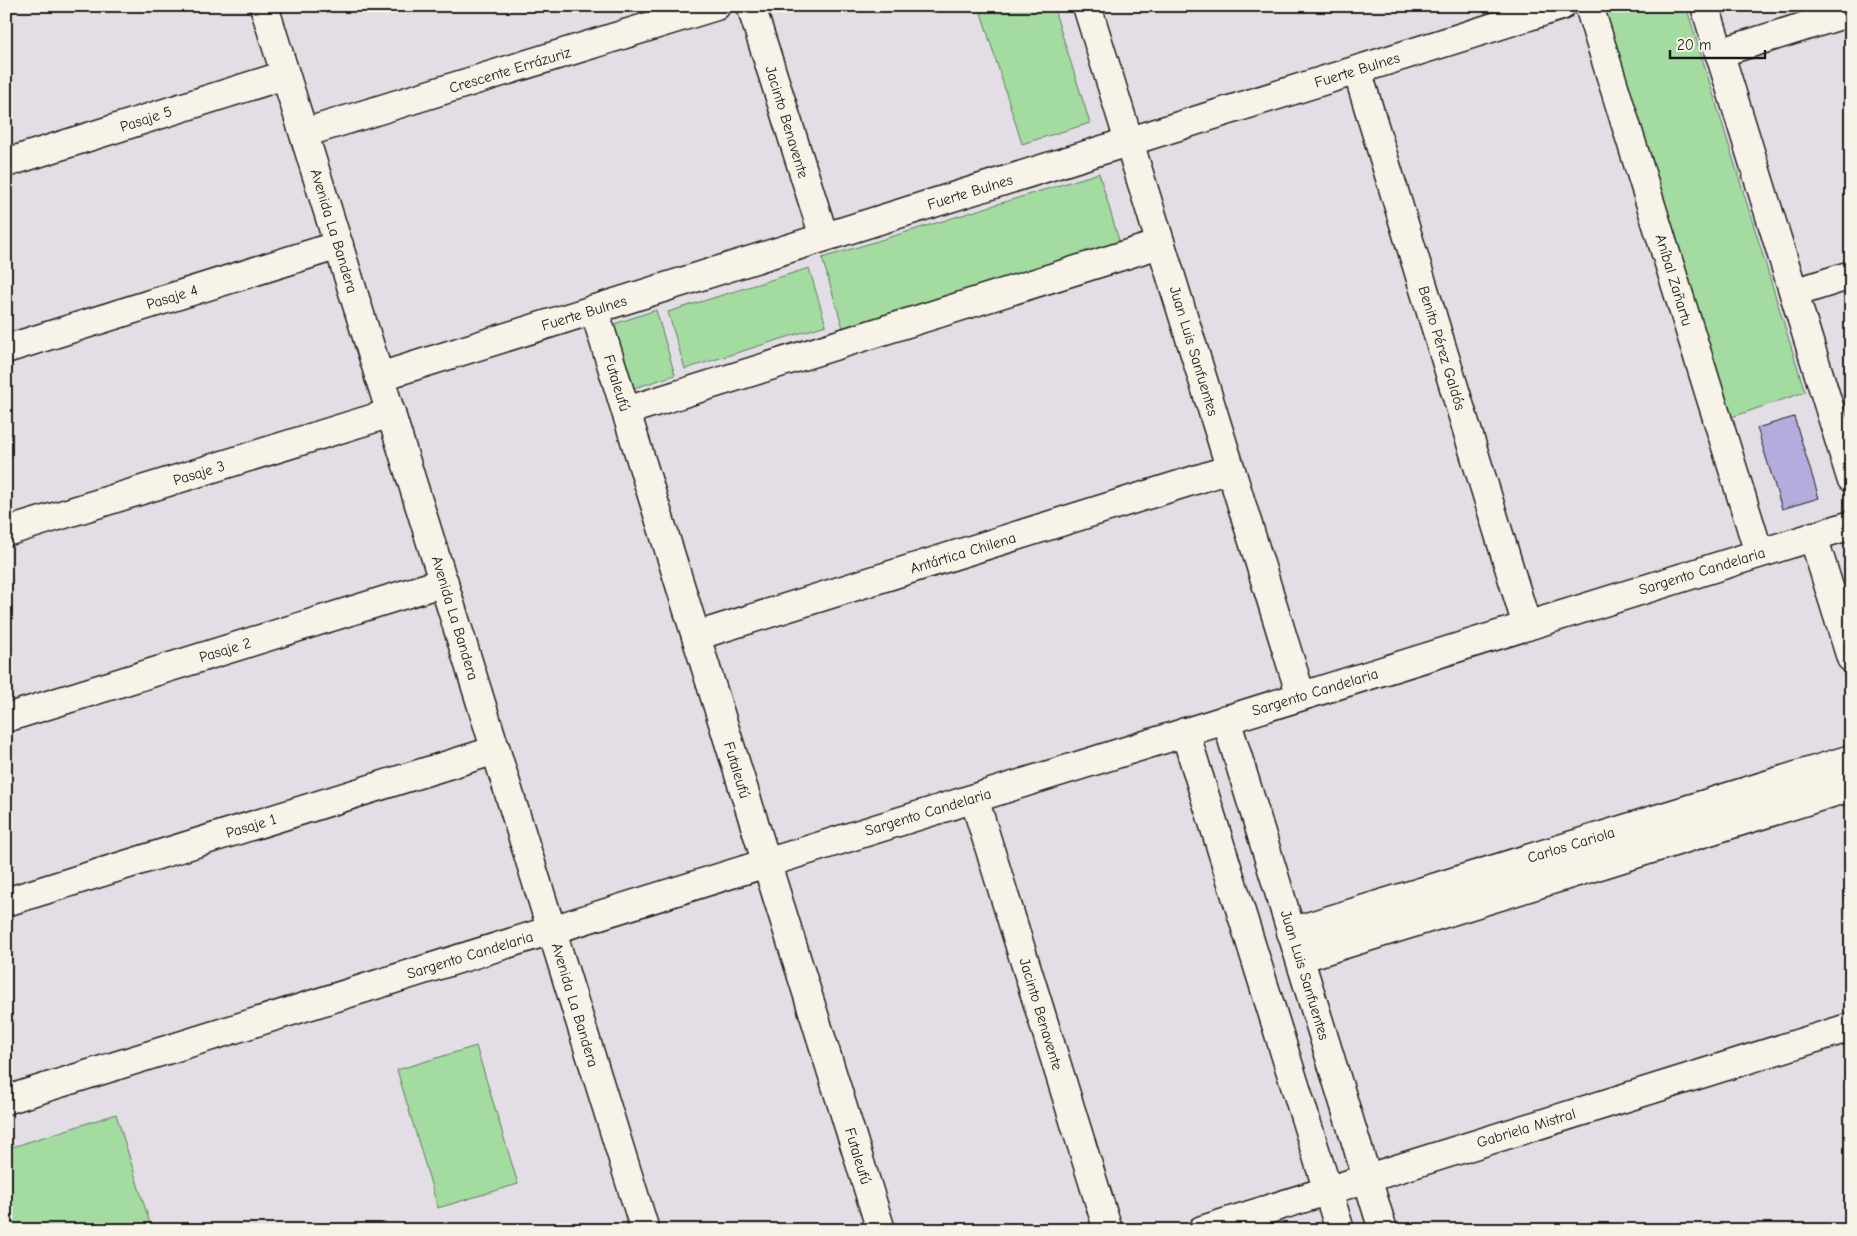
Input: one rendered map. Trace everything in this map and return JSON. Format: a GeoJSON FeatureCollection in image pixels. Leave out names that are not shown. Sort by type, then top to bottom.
{"type":"FeatureCollection","features":[{"type":"Feature","properties":{"kind":"street","name":"Avenida La Bandera"},"geometry":{"type":"LineString","coordinates":[[264,6],[645,1230]]}},
{"type":"Feature","properties":{"kind":"street","name":"Crescente Errázuriz"},"geometry":{"type":"LineString","coordinates":[[304,133],[716,6]]}},
{"type":"Feature","properties":{"kind":"street","name":"Jacinto Benavente"},"geometry":{"type":"LineString","coordinates":[[751,6],[824,237]]}},
{"type":"Feature","properties":{"kind":"street","name":"Juan Luis Sanfuentes"},"geometry":{"type":"LineString","coordinates":[[1087,6],[1301,696]]}},
{"type":"Feature","properties":{"kind":"street","name":"Fuerte Bulnes"},"geometry":{"type":"LineString","coordinates":[[379,377],[1561,6]]}},
{"type":"Feature","properties":{"kind":"street","name":"Aníbal Zañartu"},"geometry":{"type":"LineString","coordinates":[[1589,6],[1759,553]]}},
{"type":"Feature","properties":{"kind":"street"},"geometry":{"type":"LineString","coordinates":[[1705,6],[1851,478]]}},
{"type":"Feature","properties":{"kind":"street"},"geometry":{"type":"LineString","coordinates":[[1719,53],[1851,12]]}},
{"type":"Feature","properties":{"kind":"street","name":"Benito Pérez Galdós"},"geometry":{"type":"LineString","coordinates":[[1357,70],[1527,626]]}},
{"type":"Feature","properties":{"kind":"street","name":"Pasaje 5"},"geometry":{"type":"LineString","coordinates":[[6,163],[286,75]]}},
{"type":"Feature","properties":{"kind":"street"},"geometry":{"type":"LineString","coordinates":[[626,411],[1160,244]]}},
{"type":"Feature","properties":{"kind":"street","name":"Pasaje 4"},"geometry":{"type":"LineString","coordinates":[[6,349],[339,245]]}},
{"type":"Feature","properties":{"kind":"street"},"geometry":{"type":"LineString","coordinates":[[1794,293],[1851,275]]}},
{"type":"Feature","properties":{"kind":"street","name":"Futaleufú"},"geometry":{"type":"LineString","coordinates":[[594,309],[881,1230]]}},
{"type":"Feature","properties":{"kind":"street","name":"Pasaje 3"},"geometry":{"type":"LineString","coordinates":[[6,532],[391,413]]}},
{"type":"Feature","properties":{"kind":"street","name":"Antártica Chilena"},"geometry":{"type":"LineString","coordinates":[[696,636],[1230,469]]}},
{"type":"Feature","properties":{"kind":"street","name":"Sargento Candelaria"},"geometry":{"type":"LineString","coordinates":[[6,1100],[1851,524]]}},
{"type":"Feature","properties":{"kind":"street"},"geometry":{"type":"LineString","coordinates":[[1812,536],[1851,658]]}},
{"type":"Feature","properties":{"kind":"street","name":"Pasaje 2"},"geometry":{"type":"LineString","coordinates":[[6,718],[444,582]]}},
{"type":"Feature","properties":{"kind":"street","name":"Juan Luis Sanfuentes"},"geometry":{"type":"LineString","coordinates":[[1226,719],[1383,1230]]}},
{"type":"Feature","properties":{"kind":"street"},"geometry":{"type":"LineString","coordinates":[[1185,732],[1340,1230]]}},
{"type":"Feature","properties":{"kind":"street","name":"Pasaje 1"},"geometry":{"type":"LineString","coordinates":[[6,902],[496,750]]}},
{"type":"Feature","properties":{"kind":"street","name":"Carlos Cariola"},"geometry":{"type":"LineString","coordinates":[[1291,932],[1851,759]]}},
{"type":"Feature","properties":{"kind":"street","name":"Carlos Cariola"},"geometry":{"type":"LineString","coordinates":[[1300,958],[1851,787]]}},
{"type":"Feature","properties":{"kind":"street","name":"Jacinto Benavente"},"geometry":{"type":"LineString","coordinates":[[974,798],[1108,1230]]}},
{"type":"Feature","properties":{"kind":"street","name":"Gabriela Mistral"},"geometry":{"type":"LineString","coordinates":[[1202,1230],[1851,1027]]}},
{"type":"Feature","properties":{"kind":"green space"},"geometry":{"type":"Polygon","coordinates":[[[979,6],[1053,6],[1090,123],[1022,144],[979,6]]]}},
{"type":"Feature","properties":{"kind":"green space"},"geometry":{"type":"Polygon","coordinates":[[[1623,6],[1686,6],[1805,392],[1729,418],[1603,13],[1623,6]]]}},
{"type":"Feature","properties":{"kind":"green space"},"geometry":{"type":"Polygon","coordinates":[[[1099,173],[1120,244],[843,328],[822,258],[1099,173]]]}},
{"type":"Feature","properties":{"kind":"green space"},"geometry":{"type":"Polygon","coordinates":[[[809,268],[826,325],[685,369],[668,312],[809,268]]]}},
{"type":"Feature","properties":{"kind":"green space"},"geometry":{"type":"Polygon","coordinates":[[[656,310],[675,375],[628,390],[608,326],[656,310]]]}},
{"type":"Feature","properties":{"kind":"green space"},"geometry":{"type":"Polygon","coordinates":[[[476,1046],[518,1184],[438,1208],[397,1070],[476,1046]]]}},
{"type":"Feature","properties":{"kind":"green space"},"geometry":{"type":"Polygon","coordinates":[[[116,1114],[152,1230],[6,1230],[6,1149],[116,1114]]]}},
{"type":"Feature","properties":{"kind":"building"},"geometry":{"type":"Polygon","coordinates":[[[1794,417],[1819,498],[1782,509],[1757,428],[1794,417]]]}}]}
